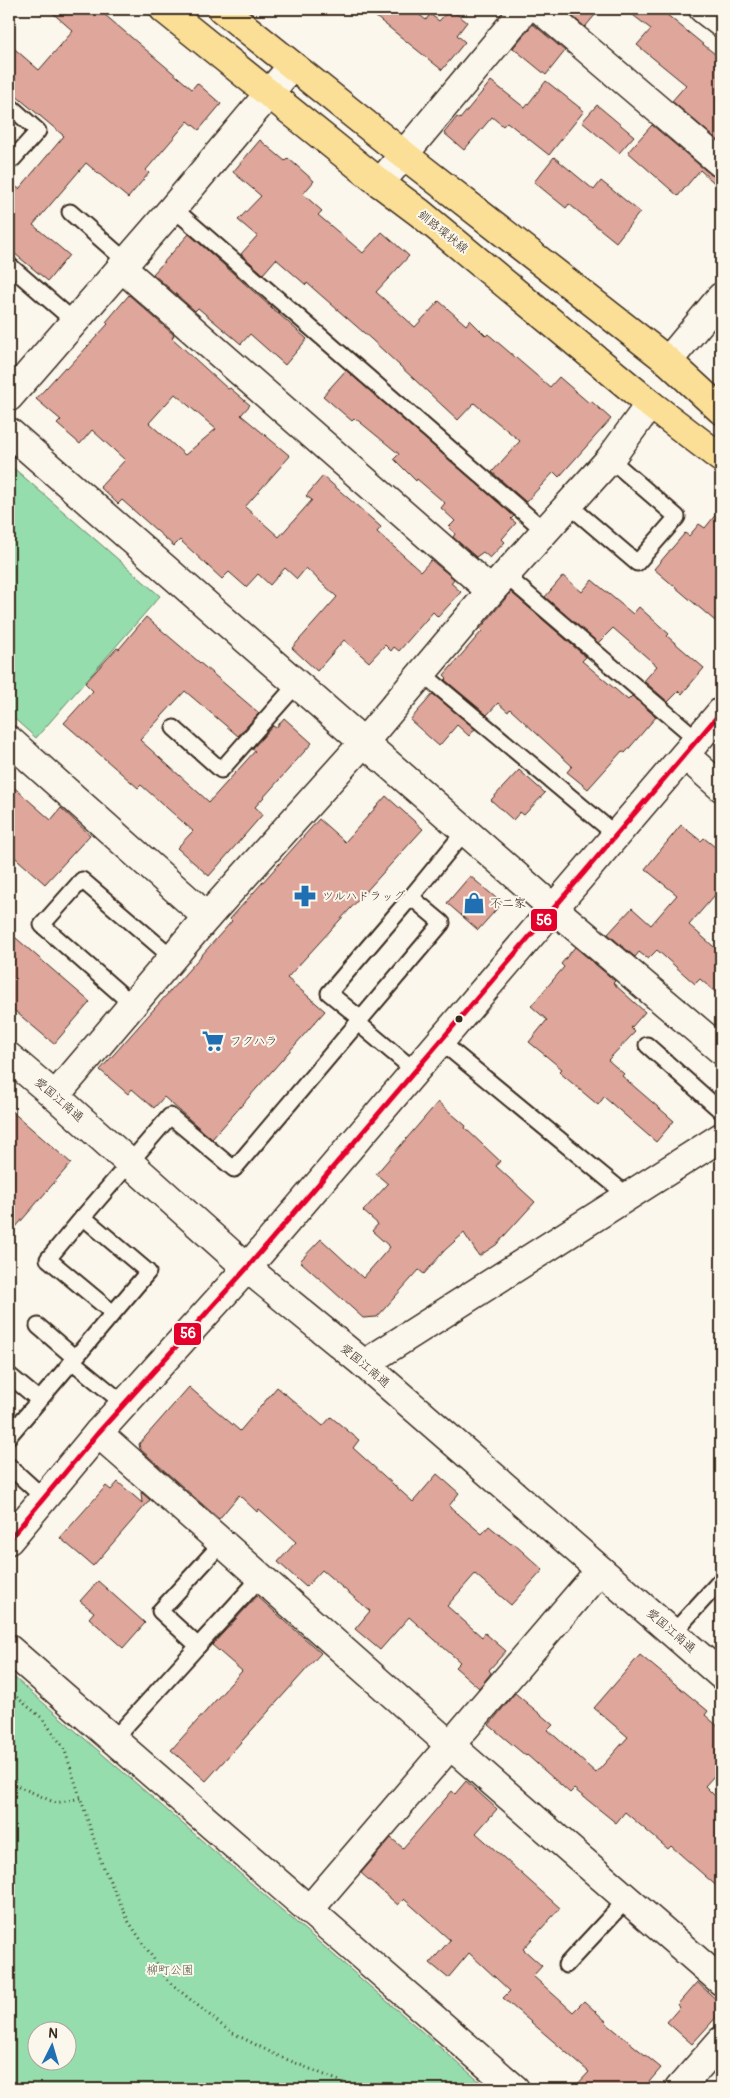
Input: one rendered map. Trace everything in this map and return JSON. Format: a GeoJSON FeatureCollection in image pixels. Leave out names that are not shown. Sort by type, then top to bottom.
{"type":"FeatureCollection","features":[{"type":"Feature","properties":{"kind":"main road","name":"釧路環状線"},"geometry":{"type":"LineString","coordinates":[[164,9],[420,213],[650,404],[721,458]]}},
{"type":"Feature","properties":{"kind":"main road"},"geometry":{"type":"LineString","coordinates":[[222,9],[403,154],[668,361],[721,410]]}},
{"type":"Feature","properties":{"kind":"street"},"geometry":{"type":"LineString","coordinates":[[380,183],[525,9]]}},
{"type":"Feature","properties":{"kind":"street"},"geometry":{"type":"LineString","coordinates":[[540,9],[721,163]]}},
{"type":"Feature","properties":{"kind":"street"},"geometry":{"type":"LineString","coordinates":[[703,9],[721,24]]}},
{"type":"Feature","properties":{"kind":"street"},"geometry":{"type":"LineString","coordinates":[[9,397],[173,208],[292,66]]}},
{"type":"Feature","properties":{"kind":"street"},"geometry":{"type":"LineString","coordinates":[[124,265],[498,583]]}},
{"type":"Feature","properties":{"kind":"street"},"geometry":{"type":"LineString","coordinates":[[668,361],[721,297]]}},
{"type":"Feature","properties":{"kind":"street"},"geometry":{"type":"LineString","coordinates":[[55,1096],[208,917],[364,742],[498,583],[610,459],[650,404]]}},
{"type":"Feature","properties":{"kind":"street"},"geometry":{"type":"LineString","coordinates":[[9,432],[553,908],[721,1050]]}},
{"type":"Feature","properties":{"kind":"street"},"geometry":{"type":"LineString","coordinates":[[9,1540],[98,1433],[247,1268],[721,712]]}},
{"type":"Feature","properties":{"kind":"street"},"geometry":{"type":"LineString","coordinates":[[9,740],[208,917]]}},
{"type":"Feature","properties":{"kind":"street"},"geometry":{"type":"LineString","coordinates":[[691,747],[721,787]]}},
{"type":"Feature","properties":{"kind":"street","name":"愛国江南通"},"geometry":{"type":"LineString","coordinates":[[9,1057],[247,1268],[364,1364],[721,1675]]}},
{"type":"Feature","properties":{"kind":"street"},"geometry":{"type":"LineString","coordinates":[[364,1364],[721,1136]]}},
{"type":"Feature","properties":{"kind":"street"},"geometry":{"type":"LineString","coordinates":[[98,1433],[450,1745],[721,1981]]}},
{"type":"Feature","properties":{"kind":"street"},"geometry":{"type":"LineString","coordinates":[[309,1910],[600,1570]]}},
{"type":"Feature","properties":{"kind":"street"},"geometry":{"type":"LineString","coordinates":[[9,1649],[515,2089]]}},
{"type":"Feature","properties":{"kind":"street"},"geometry":{"type":"LineString","coordinates":[[679,2089],[721,2040]]}},
{"type":"Feature","properties":{"kind":"lane"},"geometry":{"type":"LineString","coordinates":[[9,105],[38,131],[13,159]]}},
{"type":"Feature","properties":{"kind":"lane"},"geometry":{"type":"LineString","coordinates":[[173,208],[545,531]]}},
{"type":"Feature","properties":{"kind":"lane"},"geometry":{"type":"LineString","coordinates":[[70,212],[124,265]]}},
{"type":"Feature","properties":{"kind":"lane"},"geometry":{"type":"LineString","coordinates":[[9,265],[75,322]]}},
{"type":"Feature","properties":{"kind":"lane"},"geometry":{"type":"LineString","coordinates":[[569,505],[637,563],[677,517],[610,459]]}},
{"type":"Feature","properties":{"kind":"lane"},"geometry":{"type":"LineString","coordinates":[[498,583],[691,747]]}},
{"type":"Feature","properties":{"kind":"lane"},"geometry":{"type":"LineString","coordinates":[[422,672],[616,835]]}},
{"type":"Feature","properties":{"kind":"lane"},"geometry":{"type":"LineString","coordinates":[[174,728],[221,770],[297,684]]}},
{"type":"Feature","properties":{"kind":"lane"},"geometry":{"type":"LineString","coordinates":[[414,1070],[329,993],[466,831]]}},
{"type":"Feature","properties":{"kind":"lane"},"geometry":{"type":"LineString","coordinates":[[133,1004],[42,925],[82,880],[173,958]]}},
{"type":"Feature","properties":{"kind":"lane"},"geometry":{"type":"LineString","coordinates":[[113,1313],[48,1259],[170,1116],[234,1169],[442,923],[411,896]]}},
{"type":"Feature","properties":{"kind":"lane"},"geometry":{"type":"LineString","coordinates":[[440,1041],[628,1196]]}},
{"type":"Feature","properties":{"kind":"lane"},"geometry":{"type":"LineString","coordinates":[[647,1045],[721,1111]]}},
{"type":"Feature","properties":{"kind":"lane"},"geometry":{"type":"LineString","coordinates":[[9,1436],[148,1272],[83,1217]]}},
{"type":"Feature","properties":{"kind":"lane"},"geometry":{"type":"LineString","coordinates":[[38,1326],[124,1404]]}},
{"type":"Feature","properties":{"kind":"lane"},"geometry":{"type":"LineString","coordinates":[[9,1375],[39,1400]]}},
{"type":"Feature","properties":{"kind":"lane"},"geometry":{"type":"LineString","coordinates":[[9,1466],[44,1498]]}},
{"type":"Feature","properties":{"kind":"lane"},"geometry":{"type":"LineString","coordinates":[[198,1646],[160,1612],[222,1543]]}},
{"type":"Feature","properties":{"kind":"lane"},"geometry":{"type":"LineString","coordinates":[[113,1740],[261,1577]]}},
{"type":"Feature","properties":{"kind":"lane"},"geometry":{"type":"LineString","coordinates":[[673,1633],[721,1580]]}},
{"type":"Feature","properties":{"kind":"lane"},"geometry":{"type":"LineString","coordinates":[[566,1966],[626,1899]]}},
{"type":"Feature","properties":{"kind":"path"},"geometry":{"type":"LineString","coordinates":[[9,1691],[42,1718],[64,1748],[102,1864],[129,1922],[169,1982],[229,2031],[276,2055],[359,2089]]}},
{"type":"Feature","properties":{"kind":"path"},"geometry":{"type":"LineString","coordinates":[[9,1782],[56,1803],[81,1798]]}},
{"type":"Feature","properties":{"kind":"green space"},"geometry":{"type":"Polygon","coordinates":[[[9,464],[160,596],[36,738],[9,714],[9,464]]]}},
{"type":"Feature","properties":{"kind":"green space","name":"柳町公園"},"geometry":{"type":"Polygon","coordinates":[[[9,1673],[488,2089],[22,2089],[9,2078],[9,1673]]]}},
{"type":"Feature","properties":{"kind":"building"},"geometry":{"type":"Polygon","coordinates":[[[48,9],[98,9],[192,89],[197,83],[221,104],[199,130],[188,121],[146,170],[149,173],[128,198],[86,163],[33,225],[69,255],[48,281],[9,249],[9,181],[19,189],[64,136],[9,90],[9,44],[39,70],[73,31],[48,9]]]}},
{"type":"Feature","properties":{"kind":"building"},"geometry":{"type":"Polygon","coordinates":[[[366,9],[412,9],[426,20],[430,14],[439,21],[450,9],[467,22],[457,35],[465,42],[442,70],[366,9]]]}},
{"type":"Feature","properties":{"kind":"building"},"geometry":{"type":"Polygon","coordinates":[[[564,9],[600,9],[585,27],[564,9]]]}},
{"type":"Feature","properties":{"kind":"building"},"geometry":{"type":"Polygon","coordinates":[[[625,9],[660,9],[721,59],[721,143],[672,101],[686,85],[637,45],[651,29],[625,9]]]}},
{"type":"Feature","properties":{"kind":"building"},"geometry":{"type":"Polygon","coordinates":[[[533,24],[565,51],[546,75],[513,48],[533,24]]]}},
{"type":"Feature","properties":{"kind":"building"},"geometry":{"type":"Polygon","coordinates":[[[491,81],[525,108],[546,81],[584,111],[549,155],[507,122],[503,126],[492,117],[464,150],[444,133],[457,117],[460,119],[491,81]]]}},
{"type":"Feature","properties":{"kind":"building"},"geometry":{"type":"Polygon","coordinates":[[[597,105],[634,136],[619,153],[582,122],[597,105]]]}},
{"type":"Feature","properties":{"kind":"building"},"geometry":{"type":"Polygon","coordinates":[[[652,125],[711,175],[721,178],[721,189],[700,170],[678,196],[628,152],[652,125]]]}},
{"type":"Feature","properties":{"kind":"building"},"geometry":{"type":"Polygon","coordinates":[[[260,140],[285,161],[288,158],[314,181],[303,194],[322,211],[318,215],[363,253],[382,232],[409,256],[376,292],[415,327],[439,301],[466,325],[470,320],[486,336],[488,334],[550,387],[559,377],[611,419],[559,477],[554,472],[526,502],[492,472],[520,441],[474,403],[458,420],[371,339],[307,283],[306,285],[276,259],[263,274],[241,254],[257,236],[238,220],[261,196],[233,172],[260,140]]]}},
{"type":"Feature","properties":{"kind":"building"},"geometry":{"type":"Polygon","coordinates":[[[554,157],[594,190],[601,181],[640,212],[616,242],[569,204],[566,208],[534,182],[554,157]]]}},
{"type":"Feature","properties":{"kind":"building"},"geometry":{"type":"Polygon","coordinates":[[[189,234],[307,339],[285,365],[250,334],[241,344],[198,308],[195,311],[153,274],[189,234]]]}},
{"type":"Feature","properties":{"kind":"building"},"geometry":{"type":"Polygon","coordinates":[[[129,295],[174,335],[172,338],[228,389],[230,388],[250,405],[241,415],[290,456],[245,507],[279,537],[312,500],[306,496],[323,476],[381,527],[377,532],[421,571],[431,560],[454,579],[451,583],[461,592],[438,617],[433,612],[399,651],[394,647],[391,651],[385,645],[369,662],[344,640],[317,671],[292,648],[337,597],[306,568],[297,579],[285,568],[270,585],[258,574],[246,587],[229,572],[222,579],[180,540],[174,546],[122,500],[118,504],[100,487],[125,460],[92,430],[80,444],[57,424],[61,420],[36,399],[65,367],[67,369],[108,324],[106,322],[129,295]],[[175,394],[149,423],[185,455],[216,429],[175,394]]]}},
{"type":"Feature","properties":{"kind":"building"},"geometry":{"type":"Polygon","coordinates":[[[346,370],[514,516],[511,519],[516,523],[502,539],[505,542],[490,558],[483,552],[476,557],[453,537],[455,534],[449,527],[455,521],[441,508],[445,503],[417,479],[416,481],[394,459],[399,454],[355,418],[352,421],[323,396],[346,370]]]}},
{"type":"Feature","properties":{"kind":"building"},"geometry":{"type":"Polygon","coordinates":[[[721,508],[721,626],[654,569],[685,533],[689,536],[699,524],[705,528],[721,508]]]}},
{"type":"Feature","properties":{"kind":"building"},"geometry":{"type":"Polygon","coordinates":[[[563,576],[582,592],[592,580],[633,614],[639,607],[669,634],[667,636],[704,668],[682,694],[679,691],[668,702],[644,681],[657,666],[613,628],[598,643],[545,597],[563,576]]]}},
{"type":"Feature","properties":{"kind":"building"},"geometry":{"type":"Polygon","coordinates":[[[511,592],[586,657],[582,661],[628,700],[632,696],[656,717],[625,753],[622,751],[588,789],[567,772],[572,766],[510,709],[508,712],[498,703],[487,715],[445,680],[447,678],[444,675],[482,631],[480,629],[511,592]]]}},
{"type":"Feature","properties":{"kind":"building"},"geometry":{"type":"Polygon","coordinates":[[[146,617],[259,713],[238,736],[185,691],[140,740],[209,802],[255,751],[252,749],[273,726],[276,728],[284,718],[312,743],[255,807],[263,814],[209,876],[177,848],[193,831],[141,785],[138,788],[64,723],[93,691],[85,683],[117,648],[119,649],[146,617]]]}},
{"type":"Feature","properties":{"kind":"building"},"geometry":{"type":"Polygon","coordinates":[[[433,694],[475,729],[469,736],[457,725],[439,746],[410,720],[433,694]]]}},
{"type":"Feature","properties":{"kind":"building"},"geometry":{"type":"Polygon","coordinates":[[[519,770],[545,793],[524,815],[520,812],[513,820],[491,800],[519,770]]]}},
{"type":"Feature","properties":{"kind":"building"},"geometry":{"type":"Polygon","coordinates":[[[9,783],[51,820],[61,808],[90,835],[45,884],[9,852],[9,783]]]}},
{"type":"Feature","properties":{"kind":"building","name":"フクハラ"},"geometry":{"type":"Polygon","coordinates":[[[386,796],[423,829],[287,978],[325,1011],[212,1139],[164,1097],[154,1108],[132,1089],[128,1094],[100,1070],[232,921],[230,919],[319,819],[345,842],[386,796]]]}},
{"type":"Feature","properties":{"kind":"building"},"geometry":{"type":"Polygon","coordinates":[[[681,825],[701,841],[704,838],[721,852],[721,888],[689,925],[721,953],[721,997],[700,979],[695,984],[657,950],[648,959],[639,952],[635,957],[608,934],[632,908],[651,925],[677,895],[645,869],[681,825]]]}},
{"type":"Feature","properties":{"kind":"building","name":"不二家"},"geometry":{"type":"Polygon","coordinates":[[[470,876],[502,903],[478,930],[447,903],[470,876]]]}},
{"type":"Feature","properties":{"kind":"building"},"geometry":{"type":"Polygon","coordinates":[[[9,932],[90,1002],[54,1044],[9,1006],[9,932]]]}},
{"type":"Feature","properties":{"kind":"building"},"geometry":{"type":"Polygon","coordinates":[[[575,947],[615,981],[613,983],[645,1012],[631,1028],[635,1032],[608,1060],[624,1074],[622,1076],[674,1121],[656,1142],[604,1097],[598,1105],[559,1072],[562,1069],[529,1042],[547,1020],[531,1006],[564,967],[561,964],[575,947]]]}},
{"type":"Feature","properties":{"kind":"building"},"geometry":{"type":"Polygon","coordinates":[[[438,1102],[466,1126],[465,1128],[500,1161],[496,1166],[535,1202],[496,1245],[479,1256],[464,1233],[445,1250],[424,1274],[419,1270],[377,1317],[363,1318],[300,1261],[321,1239],[363,1278],[390,1247],[372,1231],[378,1224],[363,1211],[388,1184],[376,1174],[438,1102]]]}},
{"type":"Feature","properties":{"kind":"building"},"geometry":{"type":"Polygon","coordinates":[[[9,1109],[71,1163],[9,1235],[9,1109]]]}},
{"type":"Feature","properties":{"kind":"building"},"geometry":{"type":"Polygon","coordinates":[[[189,1387],[240,1431],[277,1387],[323,1426],[331,1417],[359,1440],[353,1448],[413,1502],[437,1474],[459,1493],[449,1506],[482,1534],[489,1526],[511,1544],[513,1543],[543,1570],[511,1605],[475,1574],[447,1606],[482,1637],[485,1633],[506,1651],[489,1670],[491,1673],[479,1688],[455,1667],[460,1662],[409,1617],[380,1650],[355,1629],[370,1611],[322,1570],[306,1587],[278,1562],[296,1542],[259,1509],[257,1512],[239,1495],[219,1519],[140,1449],[139,1444],[189,1387]]]}},
{"type":"Feature","properties":{"kind":"building"},"geometry":{"type":"Polygon","coordinates":[[[118,1482],[142,1503],[141,1492],[150,1500],[93,1566],[60,1538],[106,1486],[111,1490],[118,1482]]]}},
{"type":"Feature","properties":{"kind":"building"},"geometry":{"type":"Polygon","coordinates":[[[98,1581],[145,1623],[123,1648],[89,1618],[94,1612],[80,1601],[98,1581]]]}},
{"type":"Feature","properties":{"kind":"building"},"geometry":{"type":"Polygon","coordinates":[[[257,1596],[321,1653],[206,1781],[171,1750],[242,1671],[212,1645],[257,1596]]]}},
{"type":"Feature","properties":{"kind":"building"},"geometry":{"type":"Polygon","coordinates":[[[640,1655],[708,1711],[705,1715],[721,1729],[721,1768],[705,1786],[721,1802],[721,1890],[671,1846],[668,1849],[625,1812],[616,1823],[574,1789],[570,1793],[489,1725],[515,1693],[553,1725],[548,1730],[596,1773],[628,1737],[594,1708],[640,1655]]]}},
{"type":"Feature","properties":{"kind":"building"},"geometry":{"type":"Polygon","coordinates":[[[466,1781],[497,1809],[476,1833],[560,1908],[523,1949],[542,1966],[533,1976],[573,2012],[584,2001],[606,2023],[661,2068],[643,2089],[573,2089],[589,2072],[503,1998],[510,1991],[469,1953],[448,1978],[430,1963],[450,1940],[404,1899],[398,1905],[361,1873],[391,1838],[403,1848],[452,1791],[455,1794],[466,1781]]]}},
{"type":"Feature","properties":{"kind":"building"},"geometry":{"type":"Polygon","coordinates":[[[697,1982],[721,2004],[721,2012],[692,2044],[667,2022],[680,2007],[677,2005],[697,1982]]]}},
{"type":"Feature","properties":{"kind":"transit line","name":"56"},"geometry":{"type":"LineString","coordinates":[[9,1540],[98,1433],[247,1268],[721,712]]}},
{"type":"Feature","properties":{"kind":"place","name":"ツルハドラッグ"},"geometry":{"type":"Point","coordinates":[305,896]}},
{"type":"Feature","properties":{"kind":"place","name":"不二家"},"geometry":{"type":"Point","coordinates":[474,903]}},
{"type":"Feature","properties":{"kind":"place","name":"フクハラ"},"geometry":{"type":"Point","coordinates":[213,1041]}}]}
